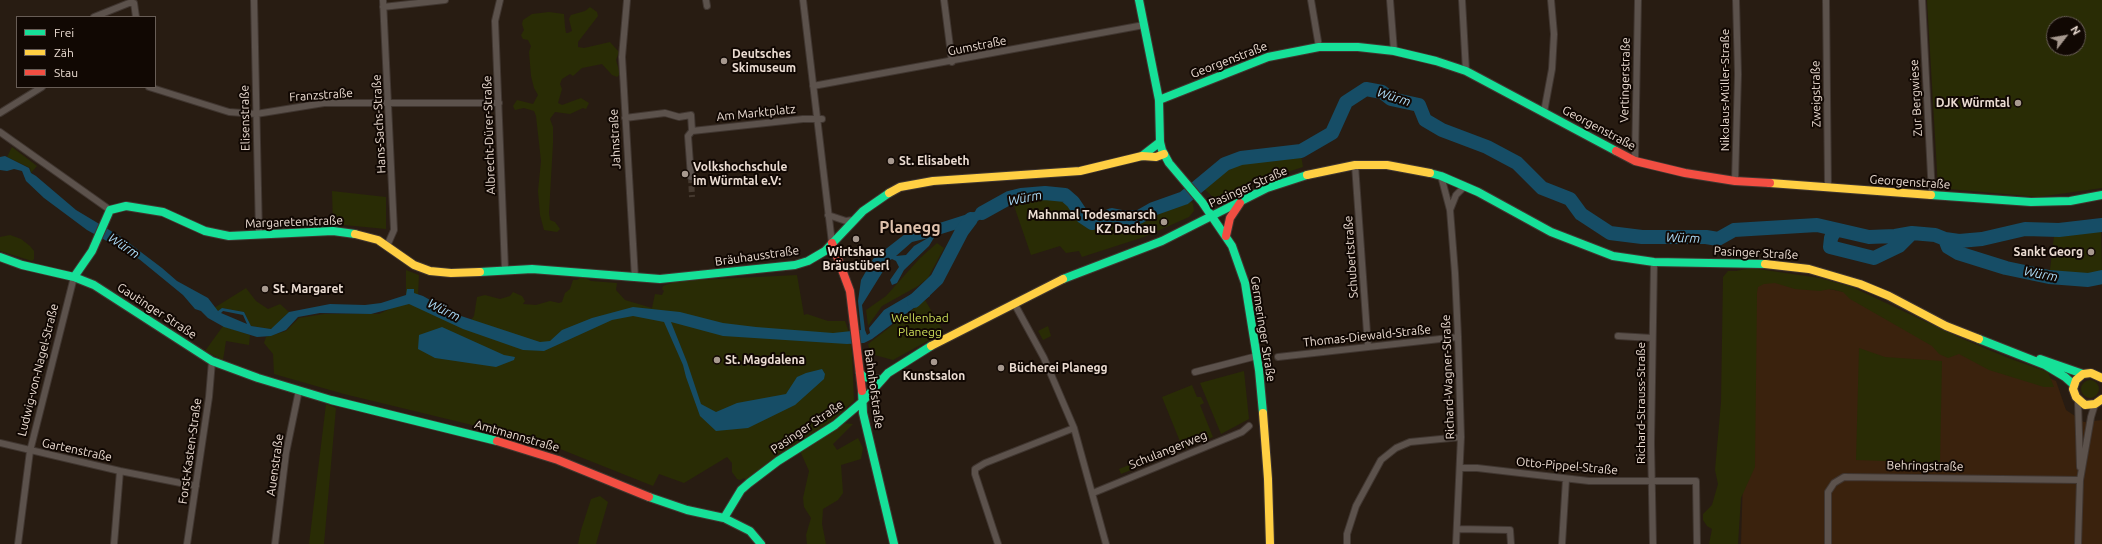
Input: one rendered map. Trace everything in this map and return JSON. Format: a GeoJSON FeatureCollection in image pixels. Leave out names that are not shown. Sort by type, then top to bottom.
{"type":"FeatureCollection","features":[{"type":"Feature","properties":{"kind":"main road","name":"Germeringer Straße"},"geometry":{"type":"LineString","coordinates":[[1140,0],[1159,100],[1160,142],[1164,154],[1226,236],[1245,283],[1257,356],[1267,471],[1270,544]]}},
{"type":"Feature","properties":{"kind":"main road","name":"Georgenstraße"},"geometry":{"type":"LineString","coordinates":[[1159,100],[1268,56],[1319,46],[1358,47],[1394,52],[1436,61],[1466,72],[1544,112],[1596,142],[1635,161],[1685,173],[1735,181],[2049,202],[2102,196]]}},
{"type":"Feature","properties":{"kind":"main road","name":"Bräuhausstraße"},"geometry":{"type":"LineString","coordinates":[[1142,156],[1154,145],[1160,142]]}},
{"type":"Feature","properties":{"kind":"main road","name":"Bräuhausstraße"},"geometry":{"type":"LineString","coordinates":[[634,278],[660,279],[693,277],[795,264],[818,256],[854,220],[883,196],[900,187],[932,181],[1080,171],[1142,156],[1156,157],[1164,154]]}},
{"type":"Feature","properties":{"kind":"main road","name":"Pasinger Straße"},"geometry":{"type":"LineString","coordinates":[[724,518],[741,490],[749,483],[778,461],[835,425],[862,402],[881,380],[921,351],[1071,275],[1162,241],[1242,201],[1291,179],[1333,168],[1355,165],[1387,165],[1408,168],[1441,176],[1465,186],[1551,232],[1573,242],[1613,256],[1654,262],[1776,264],[1809,269],[1860,284],[1889,296],[1946,326],[2029,357],[2060,373],[2074,385]]}},
{"type":"Feature","properties":{"kind":"main road"},"geometry":{"type":"LineString","coordinates":[[1226,236],[1230,218],[1242,201]]}},
{"type":"Feature","properties":{"kind":"main road","name":"Margaretenstraße"},"geometry":{"type":"LineString","coordinates":[[110,210],[126,206],[163,212],[205,232],[229,236],[333,231],[364,235],[387,246],[404,260],[417,267],[430,271],[451,273],[505,269],[532,269],[634,278]]}},
{"type":"Feature","properties":{"kind":"main road","name":"Ludwig-von-Nagel-Straße"},"geometry":{"type":"LineString","coordinates":[[74,277],[85,263],[106,222],[110,210]]}},
{"type":"Feature","properties":{"kind":"main road","name":"Bahnhofstraße"},"geometry":{"type":"LineString","coordinates":[[832,243],[850,291],[860,373],[863,413],[894,544]]}},
{"type":"Feature","properties":{"kind":"main road","name":"Gautinger Straße"},"geometry":{"type":"LineString","coordinates":[[0,257],[22,265],[74,277],[94,285],[123,302],[212,361],[299,390]]}},
{"type":"Feature","properties":{"kind":"main road","name":"Pasinger Straße"},"geometry":{"type":"LineString","coordinates":[[2029,357],[2059,364],[2083,374],[2091,373],[2102,378]]}},
{"type":"Feature","properties":{"kind":"main road"},"geometry":{"type":"LineString","coordinates":[[860,373],[864,377],[881,380]]}},
{"type":"Feature","properties":{"kind":"main road"},"geometry":{"type":"LineString","coordinates":[[2083,374],[2074,385],[2074,394],[2078,401],[2085,405],[2099,402]]}},
{"type":"Feature","properties":{"kind":"main road","name":"Amtmannstraße"},"geometry":{"type":"LineString","coordinates":[[299,390],[374,412],[520,448],[558,460],[651,498],[687,510],[724,518],[750,531],[761,544]]}},
{"type":"Feature","properties":{"kind":"street","name":"Elisenstraße"},"geometry":{"type":"LineString","coordinates":[[254,0],[259,235]]}},
{"type":"Feature","properties":{"kind":"street","name":"Hans-Sachs-Straße"},"geometry":{"type":"LineString","coordinates":[[383,0],[394,230],[387,246]]}},
{"type":"Feature","properties":{"kind":"street"},"geometry":{"type":"LineString","coordinates":[[383,7],[445,0]]}},
{"type":"Feature","properties":{"kind":"street","name":"Albrecht-Dürer-Straße"},"geometry":{"type":"LineString","coordinates":[[500,0],[495,21],[505,269]]}},
{"type":"Feature","properties":{"kind":"street","name":"Jahnstraße"},"geometry":{"type":"LineString","coordinates":[[627,0],[622,57],[634,278]]}},
{"type":"Feature","properties":{"kind":"street","name":"Bahnhofstraße"},"geometry":{"type":"LineString","coordinates":[[803,0],[813,86],[819,120],[832,243]]}},
{"type":"Feature","properties":{"kind":"street"},"geometry":{"type":"LineString","coordinates":[[944,0],[952,62]]}},
{"type":"Feature","properties":{"kind":"street"},"geometry":{"type":"LineString","coordinates":[[1311,0],[1319,46]]}},
{"type":"Feature","properties":{"kind":"street"},"geometry":{"type":"LineString","coordinates":[[1390,0],[1394,52]]}},
{"type":"Feature","properties":{"kind":"street"},"geometry":{"type":"LineString","coordinates":[[1462,0],[1466,72]]}},
{"type":"Feature","properties":{"kind":"street"},"geometry":{"type":"LineString","coordinates":[[1544,112],[1552,70],[1554,34],[1551,0]]}},
{"type":"Feature","properties":{"kind":"street","name":"Vertingerstraße"},"geometry":{"type":"LineString","coordinates":[[1635,161],[1638,0]]}},
{"type":"Feature","properties":{"kind":"street","name":"Nikolaus-Müller-Straße"},"geometry":{"type":"LineString","coordinates":[[1735,181],[1738,74],[1736,0]]}},
{"type":"Feature","properties":{"kind":"street","name":"Zweigstraße"},"geometry":{"type":"LineString","coordinates":[[1826,0],[1828,188]]}},
{"type":"Feature","properties":{"kind":"street","name":"Zur Bergwiese"},"geometry":{"type":"LineString","coordinates":[[1922,0],[1932,195]]}},
{"type":"Feature","properties":{"kind":"street"},"geometry":{"type":"LineString","coordinates":[[96,16],[129,3],[134,3],[136,16]]}},
{"type":"Feature","properties":{"kind":"street","name":"Gumstraße"},"geometry":{"type":"LineString","coordinates":[[813,86],[952,62],[1144,24]]}},
{"type":"Feature","properties":{"kind":"street"},"geometry":{"type":"LineString","coordinates":[[0,113],[40,88]]}},
{"type":"Feature","properties":{"kind":"street","name":"Franzstraße"},"geometry":{"type":"LineString","coordinates":[[151,88],[229,112],[256,114],[324,103],[499,103]]}},
{"type":"Feature","properties":{"kind":"street"},"geometry":{"type":"LineString","coordinates":[[625,118],[665,113],[679,117],[691,115],[692,131],[688,136],[691,177]]}},
{"type":"Feature","properties":{"kind":"street","name":"Am Marktplatz"},"geometry":{"type":"LineString","coordinates":[[692,131],[803,119],[819,120]]}},
{"type":"Feature","properties":{"kind":"street"},"geometry":{"type":"LineString","coordinates":[[0,132],[110,210]]}},
{"type":"Feature","properties":{"kind":"street","name":"Schubertstraße"},"geometry":{"type":"LineString","coordinates":[[1355,165],[1368,347]]}},
{"type":"Feature","properties":{"kind":"street","name":"Richard-Wagner-Straße"},"geometry":{"type":"LineString","coordinates":[[1441,176],[1450,210],[1458,337],[1461,437],[1458,529],[1456,544]]}},
{"type":"Feature","properties":{"kind":"street"},"geometry":{"type":"LineString","coordinates":[[1450,210],[1456,195],[1465,186]]}},
{"type":"Feature","properties":{"kind":"street"},"geometry":{"type":"LineString","coordinates":[[828,215],[846,221],[854,220]]}},
{"type":"Feature","properties":{"kind":"street","name":"Richard-Strauss-Straße"},"geometry":{"type":"LineString","coordinates":[[1653,544],[1652,338],[1654,262]]}},
{"type":"Feature","properties":{"kind":"street","name":"Ludwig-von-Nagel-Straße"},"geometry":{"type":"LineString","coordinates":[[18,544],[30,451],[74,277]]}},
{"type":"Feature","properties":{"kind":"street"},"geometry":{"type":"LineString","coordinates":[[1014,303],[1044,358],[1074,428],[1106,544]]}},
{"type":"Feature","properties":{"kind":"street"},"geometry":{"type":"LineString","coordinates":[[1618,336],[1652,338]]}},
{"type":"Feature","properties":{"kind":"street","name":"Thomas-Diewald-Straße"},"geometry":{"type":"LineString","coordinates":[[1278,357],[1458,337]]}},
{"type":"Feature","properties":{"kind":"street"},"geometry":{"type":"LineString","coordinates":[[1195,372],[1257,356]]}},
{"type":"Feature","properties":{"kind":"street","name":"Forst-Kasten-Straße"},"geometry":{"type":"LineString","coordinates":[[187,544],[209,397],[212,361]]}},
{"type":"Feature","properties":{"kind":"street","name":"Auenstraße"},"geometry":{"type":"LineString","coordinates":[[276,544],[286,453],[299,390]]}},
{"type":"Feature","properties":{"kind":"street"},"geometry":{"type":"LineString","coordinates":[[2078,401],[2078,453],[2080,477],[2078,544]]}},
{"type":"Feature","properties":{"kind":"street"},"geometry":{"type":"LineString","coordinates":[[2080,477],[2091,418],[2099,402]]}},
{"type":"Feature","properties":{"kind":"street","name":"Schulangerweg"},"geometry":{"type":"LineString","coordinates":[[1093,493],[1242,432],[1249,426]]}},
{"type":"Feature","properties":{"kind":"street"},"geometry":{"type":"LineString","coordinates":[[998,544],[975,474],[975,469],[985,462],[1074,428]]}},
{"type":"Feature","properties":{"kind":"street"},"geometry":{"type":"LineString","coordinates":[[1347,544],[1347,534],[1356,506],[1381,460],[1396,448],[1410,442],[1461,437]]}},
{"type":"Feature","properties":{"kind":"street","name":"Gartenstraße"},"geometry":{"type":"LineString","coordinates":[[0,443],[120,471],[196,486]]}},
{"type":"Feature","properties":{"kind":"street","name":"Otto-Pippel-Straße"},"geometry":{"type":"LineString","coordinates":[[1460,468],[1477,468],[1566,479],[1652,482],[1696,481],[1697,544]]}},
{"type":"Feature","properties":{"kind":"street","name":"Gartenstraße"},"geometry":{"type":"LineString","coordinates":[[114,544],[120,471]]}},
{"type":"Feature","properties":{"kind":"street","name":"Behringstraße"},"geometry":{"type":"LineString","coordinates":[[1828,544],[1828,492],[1834,483],[1844,477],[2080,477]]}},
{"type":"Feature","properties":{"kind":"street"},"geometry":{"type":"LineString","coordinates":[[1562,544],[1566,479]]}},
{"type":"Feature","properties":{"kind":"street"},"geometry":{"type":"LineString","coordinates":[[1458,529],[1510,530],[1511,544]]}},
{"type":"Feature","properties":{"kind":"shaded area"},"geometry":{"type":"Polygon","coordinates":[[[1749,275],[1855,294],[2056,381],[2066,410],[2084,422],[2102,420],[2102,544],[1741,544],[1749,275]]]}},
{"type":"Feature","properties":{"kind":"green space","name":"DJK Würmtal"},"geometry":{"type":"Polygon","coordinates":[[[1927,0],[2102,0],[2102,188],[2038,197],[1938,188],[1927,0]]]}},
{"type":"Feature","properties":{"kind":"green space"},"geometry":{"type":"Polygon","coordinates":[[[590,7],[597,12],[598,16],[578,42],[578,47],[584,48],[610,42],[619,52],[616,60],[620,74],[617,77],[612,75],[602,64],[582,68],[573,76],[570,74],[562,79],[560,84],[562,89],[558,103],[562,105],[581,98],[589,103],[586,109],[583,108],[570,114],[555,112],[550,119],[553,127],[553,143],[549,213],[550,220],[555,222],[560,229],[557,232],[544,230],[540,215],[538,191],[541,161],[536,116],[534,111],[524,108],[515,110],[513,106],[517,100],[533,104],[538,95],[534,88],[531,76],[529,52],[531,46],[528,40],[523,39],[521,35],[524,30],[522,24],[523,20],[532,14],[549,12],[564,14],[566,33],[568,33],[572,31],[569,19],[571,15],[585,11],[590,7]]]}},
{"type":"Feature","properties":{"kind":"green space"},"geometry":{"type":"Polygon","coordinates":[[[12,147],[37,166],[31,173],[30,168],[7,157],[12,147]]]}},
{"type":"Feature","properties":{"kind":"green space"},"geometry":{"type":"Polygon","coordinates":[[[1301,155],[1303,167],[1266,179],[1220,199],[1213,197],[1203,188],[1229,166],[1243,162],[1301,155]]]}},
{"type":"Feature","properties":{"kind":"green space"},"geometry":{"type":"Polygon","coordinates":[[[332,191],[386,197],[386,229],[333,224],[332,191]]]}},
{"type":"Feature","properties":{"kind":"green space"},"geometry":{"type":"Polygon","coordinates":[[[1043,197],[1069,203],[1081,220],[1092,227],[1113,220],[1126,223],[1141,220],[1154,212],[1171,208],[1190,199],[1193,204],[1194,211],[1189,217],[1144,237],[1082,257],[1079,251],[1066,253],[1060,246],[1031,255],[1013,203],[1043,197]]]}},
{"type":"Feature","properties":{"kind":"green space"},"geometry":{"type":"Polygon","coordinates":[[[2101,229],[2102,272],[2088,275],[2050,270],[2054,236],[2101,229]]]}},
{"type":"Feature","properties":{"kind":"green space"},"geometry":{"type":"Polygon","coordinates":[[[10,235],[21,239],[30,246],[34,251],[34,259],[32,261],[0,251],[0,237],[10,235]]]}},
{"type":"Feature","properties":{"kind":"green space","name":"Wellenbad Planegg"},"geometry":{"type":"Polygon","coordinates":[[[937,243],[944,248],[928,278],[918,286],[882,306],[868,326],[866,310],[886,296],[920,258],[937,243]]]}},
{"type":"Feature","properties":{"kind":"green space"},"geometry":{"type":"Polygon","coordinates":[[[1751,268],[1820,278],[1852,287],[1956,336],[2008,358],[2048,372],[2054,387],[2044,387],[1989,370],[1959,354],[1948,358],[1939,354],[1932,346],[1850,299],[1843,292],[1830,289],[1820,291],[1795,289],[1775,283],[1764,284],[1758,287],[1757,293],[1755,467],[1741,498],[1738,544],[1709,544],[1712,529],[1707,526],[1703,520],[1703,514],[1712,505],[1718,484],[1715,470],[1721,402],[1723,277],[1728,271],[1751,268]]]}},
{"type":"Feature","properties":{"kind":"green space"},"geometry":{"type":"Polygon","coordinates":[[[406,270],[419,275],[418,295],[406,295],[406,270]]]}},
{"type":"Feature","properties":{"kind":"green space"},"geometry":{"type":"Polygon","coordinates":[[[797,275],[804,315],[807,314],[828,321],[845,321],[849,332],[852,353],[854,401],[832,421],[779,454],[746,480],[744,478],[740,480],[737,479],[732,472],[732,463],[727,457],[684,483],[659,474],[653,486],[555,447],[505,433],[344,394],[274,374],[273,354],[264,343],[266,337],[286,331],[299,318],[324,314],[379,314],[404,302],[473,321],[471,320],[474,316],[477,297],[485,295],[500,299],[510,296],[513,292],[522,296],[525,301],[523,304],[536,305],[550,301],[559,303],[562,302],[565,293],[570,289],[573,280],[577,280],[582,276],[591,281],[617,283],[616,290],[625,300],[652,308],[655,294],[662,295],[664,291],[662,289],[663,286],[677,281],[797,275]]]}},
{"type":"Feature","properties":{"kind":"green space"},"geometry":{"type":"Polygon","coordinates":[[[246,288],[256,301],[268,309],[280,304],[289,312],[275,327],[271,329],[251,326],[244,312],[222,308],[218,311],[214,308],[246,288]]]}},
{"type":"Feature","properties":{"kind":"green space","name":"Wellenbad Planegg"},"geometry":{"type":"Polygon","coordinates":[[[925,300],[944,332],[893,360],[871,354],[868,344],[925,300]]]}},
{"type":"Feature","properties":{"kind":"green space"},"geometry":{"type":"Polygon","coordinates":[[[223,326],[250,335],[249,345],[226,341],[223,360],[205,351],[223,326]]]}},
{"type":"Feature","properties":{"kind":"green space"},"geometry":{"type":"Polygon","coordinates":[[[1048,326],[1051,336],[1043,340],[1038,331],[1048,326]]]}},
{"type":"Feature","properties":{"kind":"green space"},"geometry":{"type":"Polygon","coordinates":[[[1859,348],[1885,357],[1942,361],[1940,463],[1856,460],[1859,348]]]}},
{"type":"Feature","properties":{"kind":"green space"},"geometry":{"type":"Polygon","coordinates":[[[1244,371],[1249,419],[1221,434],[1200,383],[1244,371]]]}},
{"type":"Feature","properties":{"kind":"green space"},"geometry":{"type":"Polygon","coordinates":[[[2090,380],[2096,383],[2099,389],[2096,395],[2090,398],[2084,395],[2081,389],[2084,383],[2090,380]]]}},
{"type":"Feature","properties":{"kind":"green space"},"geometry":{"type":"Polygon","coordinates":[[[1192,385],[1197,397],[1201,397],[1204,403],[1200,405],[1213,437],[1121,474],[1119,469],[1181,444],[1162,397],[1192,385]]]}},
{"type":"Feature","properties":{"kind":"green space"},"geometry":{"type":"Polygon","coordinates":[[[326,404],[336,408],[324,544],[309,544],[326,404]]]}},
{"type":"Feature","properties":{"kind":"green space"},"geometry":{"type":"Polygon","coordinates":[[[842,423],[853,424],[833,444],[837,450],[858,438],[863,448],[861,459],[841,465],[843,493],[838,500],[823,509],[822,524],[826,544],[807,544],[806,535],[811,518],[804,507],[803,498],[809,471],[800,451],[842,423]]]}},
{"type":"Feature","properties":{"kind":"green space"},"geometry":{"type":"Polygon","coordinates":[[[600,496],[608,502],[596,544],[578,544],[591,499],[600,496]]]}},
{"type":"Feature","properties":{"kind":"water"},"geometry":{"type":"Polygon","coordinates":[[[5,156],[29,168],[31,173],[76,210],[121,237],[177,281],[208,298],[218,311],[222,308],[244,312],[251,326],[271,329],[289,312],[330,304],[365,305],[381,303],[406,295],[407,289],[414,289],[414,293],[423,296],[455,314],[540,342],[550,341],[562,330],[592,318],[633,307],[680,312],[723,323],[756,327],[833,333],[861,330],[858,301],[861,280],[873,259],[905,234],[999,204],[996,211],[970,225],[935,236],[929,246],[904,270],[897,283],[892,285],[890,280],[899,267],[896,261],[892,259],[890,260],[862,305],[867,335],[870,333],[869,328],[884,310],[925,286],[929,291],[930,296],[872,339],[864,343],[847,344],[723,336],[671,322],[687,362],[701,404],[716,412],[737,403],[786,394],[797,377],[806,373],[822,369],[825,374],[824,379],[795,405],[748,428],[716,431],[700,416],[683,365],[664,322],[633,316],[612,320],[544,351],[523,350],[463,329],[409,304],[371,314],[320,313],[298,317],[286,330],[271,336],[257,337],[224,327],[208,318],[201,311],[195,309],[183,295],[139,259],[87,230],[44,198],[26,181],[22,171],[14,169],[7,171],[0,170],[0,157],[5,156]],[[928,238],[912,242],[896,256],[906,255],[914,246],[928,238]],[[223,311],[221,313],[247,324],[243,315],[223,311]]]}},
{"type":"Feature","properties":{"kind":"water"},"geometry":{"type":"Polygon","coordinates":[[[442,327],[504,355],[515,357],[514,360],[496,367],[435,358],[418,349],[419,335],[442,327]]]}},
{"type":"Feature","properties":{"kind":"waterway","name":"Würm"},"geometry":{"type":"LineString","coordinates":[[982,213],[1009,198],[1021,195],[1045,193],[1065,195],[1073,202],[1083,217],[1092,223],[1112,215],[1127,218],[1139,217],[1153,209],[1184,198],[1225,164],[1241,158],[1301,151],[1332,133],[1346,102],[1366,89],[1382,92],[1391,99],[1419,105],[1425,120],[1442,130],[1487,147],[1517,163],[1542,188],[1570,199],[1581,214],[1610,233],[1642,237],[1706,237],[1718,239],[1734,230],[1817,225],[1869,237],[1895,236],[1912,233],[1935,235],[1945,239],[1959,241],[1982,239],[2025,229],[2059,230],[2102,225]]}},
{"type":"Feature","properties":{"kind":"waterway","name":"Würm"},"geometry":{"type":"LineString","coordinates":[[914,301],[937,279],[962,231],[971,219]]}},
{"type":"Feature","properties":{"kind":"waterway","name":"Würm"},"geometry":{"type":"LineString","coordinates":[[1835,230],[1831,238],[1830,247],[1874,258],[1899,246],[1912,233]]}},
{"type":"Feature","properties":{"kind":"waterway","name":"Würm"},"geometry":{"type":"LineString","coordinates":[[1945,239],[1948,247],[1958,253],[2006,268],[2049,277],[2088,280],[2102,277]]}},
{"type":"Feature","properties":{"kind":"tunnel"},"geometry":{"type":"LineString","coordinates":[[691,177],[692,197]]}},
{"type":"Feature","properties":{"kind":"traffic: fast"},"geometry":{"type":"LineString","coordinates":[[1139,0],[1159,100],[1160,142],[1162,150],[1169,163],[1202,202],[1232,246],[1245,283],[1259,370],[1263,413]]}},
{"type":"Feature","properties":{"kind":"traffic: fast"},"geometry":{"type":"LineString","coordinates":[[1159,100],[1268,57],[1319,47],[1358,47],[1394,51],[1436,61],[1466,71],[1616,151]]}},
{"type":"Feature","properties":{"kind":"traffic: fast"},"geometry":{"type":"LineString","coordinates":[[1142,156],[1160,142]]}},
{"type":"Feature","properties":{"kind":"traffic: fast"},"geometry":{"type":"LineString","coordinates":[[1430,173],[1441,176],[1478,192],[1551,232],[1613,256],[1654,262],[1765,264]]}},
{"type":"Feature","properties":{"kind":"traffic: fast"},"geometry":{"type":"LineString","coordinates":[[1063,279],[1162,241],[1267,188],[1307,175]]}},
{"type":"Feature","properties":{"kind":"traffic: fast"},"geometry":{"type":"LineString","coordinates":[[480,272],[532,269],[660,279],[795,265],[808,261],[825,251],[863,211],[889,193]]}},
{"type":"Feature","properties":{"kind":"traffic: fast"},"geometry":{"type":"LineString","coordinates":[[1931,195],[2031,202],[2070,201],[2102,195]]}},
{"type":"Feature","properties":{"kind":"traffic: fast"},"geometry":{"type":"LineString","coordinates":[[74,277],[92,251],[110,210],[126,206],[163,212],[205,231],[229,236],[333,231],[355,234]]}},
{"type":"Feature","properties":{"kind":"traffic: fast"},"geometry":{"type":"LineString","coordinates":[[0,257],[22,265],[74,277],[94,285],[212,361],[258,378],[331,400],[497,441]]}},
{"type":"Feature","properties":{"kind":"traffic: fast"},"geometry":{"type":"LineString","coordinates":[[1979,339],[2045,365],[2065,377],[2074,385]]}},
{"type":"Feature","properties":{"kind":"traffic: fast"},"geometry":{"type":"LineString","coordinates":[[724,518],[741,490],[749,483],[778,461],[835,425],[862,402],[888,373],[931,346]]}},
{"type":"Feature","properties":{"kind":"traffic: fast"},"geometry":{"type":"LineString","coordinates":[[2040,359],[2083,374]]}},
{"type":"Feature","properties":{"kind":"traffic: fast"},"geometry":{"type":"LineString","coordinates":[[860,373],[864,377],[881,380]]}},
{"type":"Feature","properties":{"kind":"traffic: fast"},"geometry":{"type":"LineString","coordinates":[[862,391],[863,413],[894,544]]}},
{"type":"Feature","properties":{"kind":"traffic: fast"},"geometry":{"type":"LineString","coordinates":[[649,497],[687,510],[724,518],[750,531],[761,544]]}},
{"type":"Feature","properties":{"kind":"traffic: slow"},"geometry":{"type":"LineString","coordinates":[[889,193],[900,187],[933,181],[1080,171],[1142,156],[1156,157],[1164,154]]}},
{"type":"Feature","properties":{"kind":"traffic: slow"},"geometry":{"type":"LineString","coordinates":[[1307,175],[1355,165],[1387,165],[1430,173]]}},
{"type":"Feature","properties":{"kind":"traffic: slow"},"geometry":{"type":"LineString","coordinates":[[1770,183],[1931,195]]}},
{"type":"Feature","properties":{"kind":"traffic: slow"},"geometry":{"type":"LineString","coordinates":[[355,234],[378,240],[414,265],[430,271],[451,273],[480,272]]}},
{"type":"Feature","properties":{"kind":"traffic: slow"},"geometry":{"type":"LineString","coordinates":[[1765,264],[1809,269],[1860,284],[1889,296],[1946,326],[1979,339]]}},
{"type":"Feature","properties":{"kind":"traffic: slow"},"geometry":{"type":"LineString","coordinates":[[931,346],[1063,279]]}},
{"type":"Feature","properties":{"kind":"traffic: slow"},"geometry":{"type":"LineString","coordinates":[[2102,378],[2091,373],[2083,374],[2076,380],[2073,389],[2076,397],[2085,405],[2095,404],[2102,399]]}},
{"type":"Feature","properties":{"kind":"traffic: slow"},"geometry":{"type":"LineString","coordinates":[[1263,413],[1268,479],[1270,544]]}},
{"type":"Feature","properties":{"kind":"traffic: jam"},"geometry":{"type":"LineString","coordinates":[[1616,151],[1635,161],[1685,173],[1735,181],[1770,183]]}},
{"type":"Feature","properties":{"kind":"traffic: jam"},"geometry":{"type":"LineString","coordinates":[[1226,236],[1230,218],[1240,203]]}},
{"type":"Feature","properties":{"kind":"traffic: jam"},"geometry":{"type":"LineString","coordinates":[[832,243],[850,291],[862,391]]}},
{"type":"Feature","properties":{"kind":"traffic: jam"},"geometry":{"type":"LineString","coordinates":[[497,441],[558,460],[649,497]]}},
{"type":"Feature","properties":{"kind":"place","name":"Deutsches Skimuseum"},"geometry":{"type":"Point","coordinates":[724,61]}},
{"type":"Feature","properties":{"kind":"place","name":"DJK Würmtal"},"geometry":{"type":"Point","coordinates":[2018,103]}},
{"type":"Feature","properties":{"kind":"place","name":"St. Elisabeth"},"geometry":{"type":"Point","coordinates":[891,161]}},
{"type":"Feature","properties":{"kind":"place","name":"Volkshochschule im Würmtal e.V:"},"geometry":{"type":"Point","coordinates":[685,174]}},
{"type":"Feature","properties":{"kind":"place","name":"Mahnmal Todesmarsch KZ Dachau"},"geometry":{"type":"Point","coordinates":[1164,222]}},
{"type":"Feature","properties":{"kind":"place","name":"Wirtshaus Bräustüberl"},"geometry":{"type":"Point","coordinates":[856,239]}},
{"type":"Feature","properties":{"kind":"place","name":"Sankt Georg"},"geometry":{"type":"Point","coordinates":[2091,252]}},
{"type":"Feature","properties":{"kind":"place","name":"St. Margaret"},"geometry":{"type":"Point","coordinates":[265,289]}},
{"type":"Feature","properties":{"kind":"place","name":"St. Magdalena"},"geometry":{"type":"Point","coordinates":[717,360]}},
{"type":"Feature","properties":{"kind":"place","name":"Kunstsalon"},"geometry":{"type":"Point","coordinates":[934,362]}},
{"type":"Feature","properties":{"kind":"place","name":"Bücherei Planegg"},"geometry":{"type":"Point","coordinates":[1001,368]}},
{"type":"Feature","properties":{"kind":"district","name":"Planegg"},"geometry":{"type":"Point","coordinates":[910,228]}}]}
